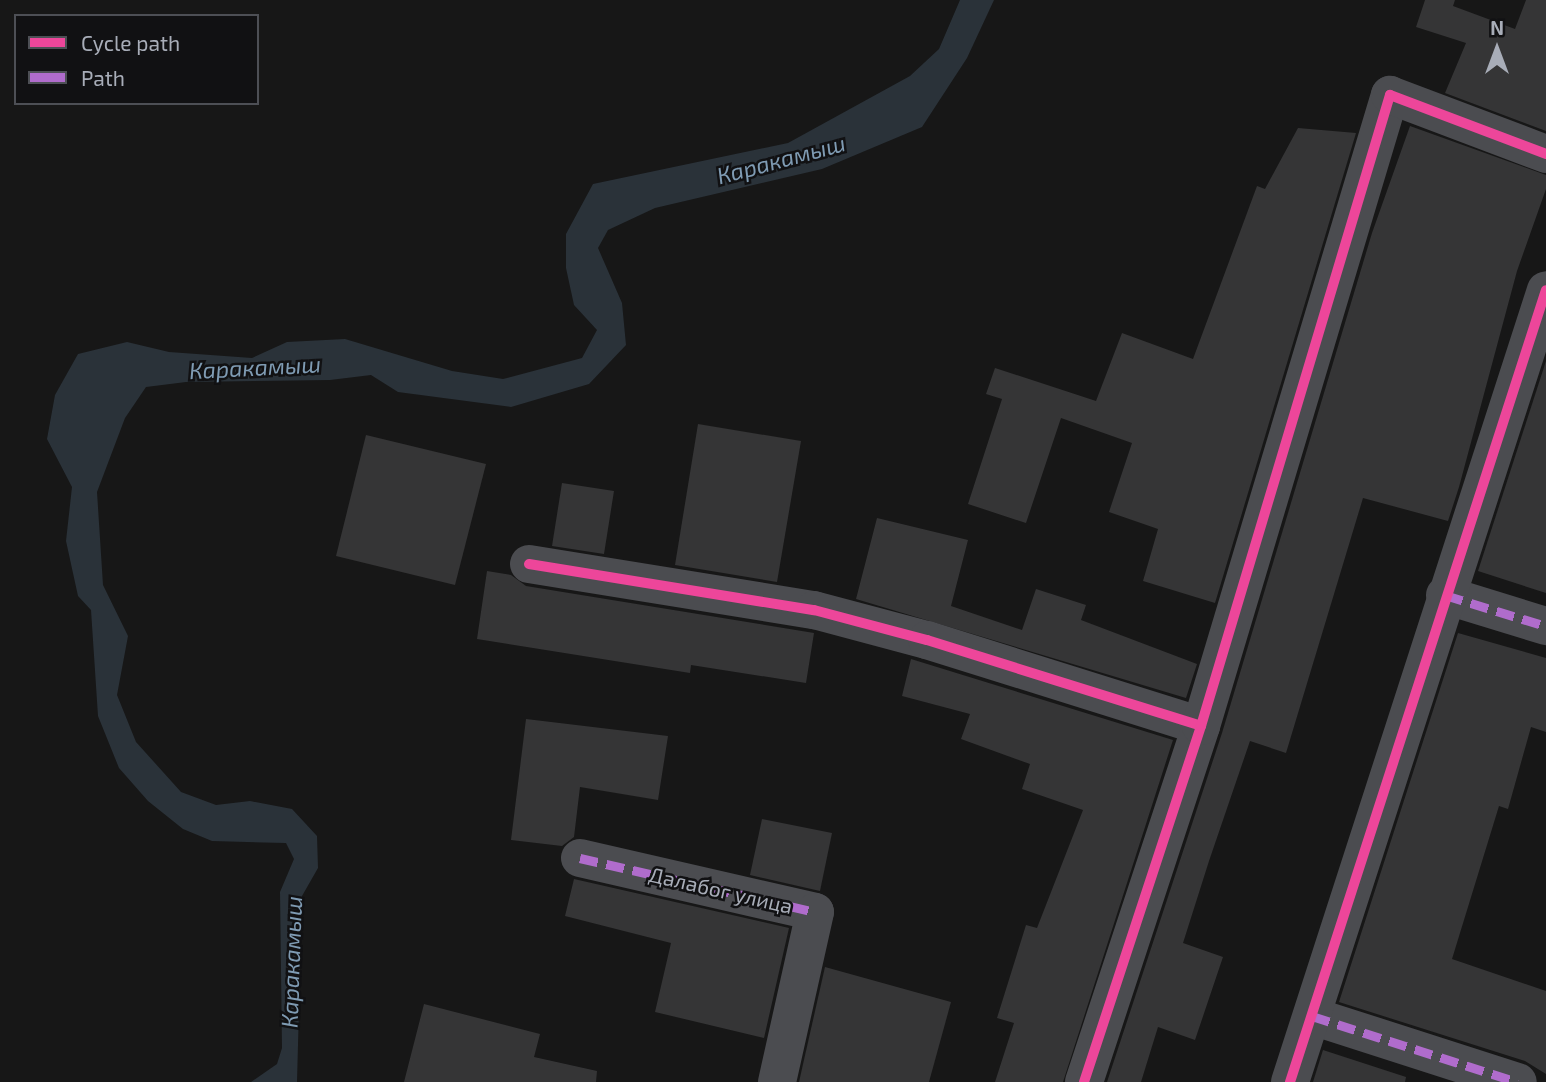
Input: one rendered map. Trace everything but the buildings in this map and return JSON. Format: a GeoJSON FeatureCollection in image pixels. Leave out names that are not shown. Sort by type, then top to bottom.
{"type":"FeatureCollection","features":[{"type":"Feature","properties":{"kind":"street"},"geometry":{"type":"LineString","coordinates":[[1084,1082],[1201,726],[1390,95],[1546,154]]}},
{"type":"Feature","properties":{"kind":"street"},"geometry":{"type":"LineString","coordinates":[[1290,1082],[1445,595],[1546,290]]}},
{"type":"Feature","properties":{"kind":"street"},"geometry":{"type":"LineString","coordinates":[[528,564],[814,610],[928,640],[1201,726]]}},
{"type":"Feature","properties":{"kind":"street"},"geometry":{"type":"LineString","coordinates":[[1445,595],[1546,626]]}},
{"type":"Feature","properties":{"kind":"street","name":"Далабог улица"},"geometry":{"type":"LineString","coordinates":[[580,858],[815,912],[777,1082]]}},
{"type":"Feature","properties":{"kind":"street"},"geometry":{"type":"LineString","coordinates":[[1312,1016],[1518,1082]]}},
{"type":"Feature","properties":{"kind":"water","name":"Каракамыш"},"geometry":{"type":"Polygon","coordinates":[[[960,0],[994,0],[967,58],[922,127],[822,169],[655,208],[608,230],[598,248],[622,303],[626,345],[589,384],[511,407],[398,392],[371,375],[330,380],[186,382],[146,387],[125,418],[97,492],[103,585],[128,636],[117,695],[136,742],[181,792],[216,805],[250,801],[292,809],[317,836],[318,868],[302,896],[297,1082],[251,1082],[277,1064],[282,1048],[280,892],[294,859],[286,843],[212,841],[183,829],[148,801],[119,768],[98,716],[91,610],[78,596],[66,541],[72,487],[47,439],[55,395],[78,354],[127,342],[169,352],[252,358],[287,342],[345,339],[452,371],[503,379],[582,358],[597,330],[574,305],[566,268],[566,234],[593,184],[788,143],[910,76],[939,49],[960,0]]]}},
{"type":"Feature","properties":{"kind":"marked path"},"geometry":{"type":"LineString","coordinates":[[1445,595],[1546,626]]}},
{"type":"Feature","properties":{"kind":"marked path"},"geometry":{"type":"LineString","coordinates":[[580,858],[815,912]]}},
{"type":"Feature","properties":{"kind":"marked path"},"geometry":{"type":"LineString","coordinates":[[1312,1016],[1518,1082]]}},
{"type":"Feature","properties":{"kind":"cycle path"},"geometry":{"type":"LineString","coordinates":[[1084,1082],[1201,726],[1390,95],[1546,154]]}},
{"type":"Feature","properties":{"kind":"cycle path"},"geometry":{"type":"LineString","coordinates":[[1290,1082],[1546,290]]}},
{"type":"Feature","properties":{"kind":"cycle path"},"geometry":{"type":"LineString","coordinates":[[529,564],[814,610],[927,640],[1201,726]]}}]}
